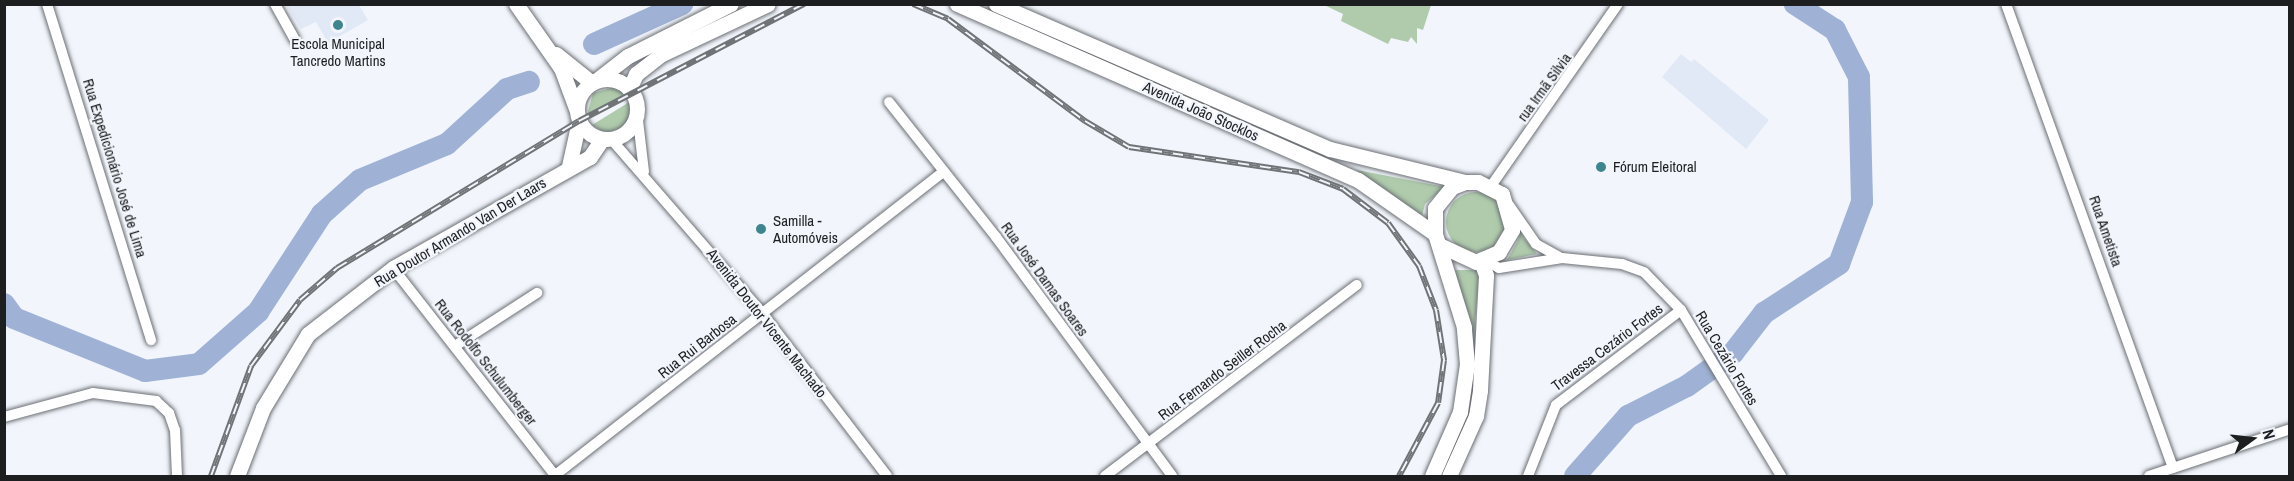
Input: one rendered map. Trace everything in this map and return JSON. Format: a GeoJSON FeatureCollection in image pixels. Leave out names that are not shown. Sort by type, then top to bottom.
{"type":"FeatureCollection","features":[{"type":"Feature","properties":{"kind":"main road"},"geometry":{"type":"LineString","coordinates":[[516,4],[549,49],[578,116],[606,139],[629,130],[637,112],[629,89],[617,80],[595,82],[549,49]]}},
{"type":"Feature","properties":{"kind":"main road"},"geometry":{"type":"LineString","coordinates":[[569,166],[582,92],[628,56],[731,4]]}},
{"type":"Feature","properties":{"kind":"main road"},"geometry":{"type":"LineString","coordinates":[[629,89],[636,74],[660,55],[768,4]]}},
{"type":"Feature","properties":{"kind":"main road","name":"Avenida João Stocklos"},"geometry":{"type":"LineString","coordinates":[[957,4],[1358,180],[1463,260],[1483,260]]}},
{"type":"Feature","properties":{"kind":"main road","name":"Avenida João Stocklos"},"geometry":{"type":"LineString","coordinates":[[996,4],[1330,148],[1465,182],[1491,186]]}},
{"type":"Feature","properties":{"kind":"main road","name":"Rua Doutor Armando Van Der Laars"},"geometry":{"type":"LineString","coordinates":[[237,477],[291,356],[325,320],[393,268],[569,166],[590,157],[606,139]]}},
{"type":"Feature","properties":{"kind":"main road"},"geometry":{"type":"LineString","coordinates":[[1432,477],[1460,412],[1467,364],[1464,327],[1438,240],[1439,202],[1465,182]]}},
{"type":"Feature","properties":{"kind":"main road"},"geometry":{"type":"LineString","coordinates":[[1449,477],[1476,416],[1480,390],[1486,275],[1483,260],[1499,252],[1512,230],[1507,202],[1491,186]]}},
{"type":"Feature","properties":{"kind":"street","name":"Rua Expedicionário José de Lima"},"geometry":{"type":"LineString","coordinates":[[46,4],[151,340]]}},
{"type":"Feature","properties":{"kind":"street"},"geometry":{"type":"LineString","coordinates":[[275,4],[295,40]]}},
{"type":"Feature","properties":{"kind":"street","name":"rua Irmã Silvia"},"geometry":{"type":"LineString","coordinates":[[1491,186],[1618,4]]}},
{"type":"Feature","properties":{"kind":"street","name":"Rua Ametista"},"geometry":{"type":"LineString","coordinates":[[2006,4],[2173,468]]}},
{"type":"Feature","properties":{"kind":"street","name":"Rua José Damas Soares"},"geometry":{"type":"LineString","coordinates":[[889,102],[1172,477]]}},
{"type":"Feature","properties":{"kind":"street"},"geometry":{"type":"LineString","coordinates":[[637,112],[644,172]]}},
{"type":"Feature","properties":{"kind":"street","name":"Avenida Doutor Vicente Machado"},"geometry":{"type":"LineString","coordinates":[[606,139],[644,172],[762,313],[887,477]]}},
{"type":"Feature","properties":{"kind":"street","name":"Rua Rui Barbosa"},"geometry":{"type":"LineString","coordinates":[[554,476],[944,172]]}},
{"type":"Feature","properties":{"kind":"street","name":"Rua Cezário Fortes"},"geometry":{"type":"LineString","coordinates":[[1507,202],[1536,244],[1562,258]]}},
{"type":"Feature","properties":{"kind":"street","name":"Rua Cezário Fortes"},"geometry":{"type":"LineString","coordinates":[[1483,260],[1499,268],[1562,258],[1622,264],[1644,272],[1681,310],[1781,477]]}},
{"type":"Feature","properties":{"kind":"street","name":"Rua Rodolfo Schulumberger"},"geometry":{"type":"LineString","coordinates":[[393,268],[554,476]]}},
{"type":"Feature","properties":{"kind":"street","name":"Rua Fernando Seiller Rocha"},"geometry":{"type":"LineString","coordinates":[[1105,477],[1356,285]]}},
{"type":"Feature","properties":{"kind":"street"},"geometry":{"type":"LineString","coordinates":[[455,346],[537,293]]}},
{"type":"Feature","properties":{"kind":"street","name":"Travessa Cezário Fortes"},"geometry":{"type":"LineString","coordinates":[[1528,477],[1556,405],[1681,310]]}},
{"type":"Feature","properties":{"kind":"street"},"geometry":{"type":"LineString","coordinates":[[4,417],[93,393],[156,400],[169,412],[180,461],[177,477]]}},
{"type":"Feature","properties":{"kind":"street"},"geometry":{"type":"LineString","coordinates":[[2149,477],[2289,429]]}},
{"type":"Feature","properties":{"kind":"shaded area","name":"Escola Municipal Tancredo Martins"},"geometry":{"type":"Polygon","coordinates":[[[286,5],[359,5],[368,20],[328,43],[316,22],[301,29],[286,5]]]}},
{"type":"Feature","properties":{"kind":"shaded area"},"geometry":{"type":"Polygon","coordinates":[[[1681,54],[1691,62],[1694,59],[1769,120],[1746,149],[1662,77],[1681,54]]]}},
{"type":"Feature","properties":{"kind":"green space"},"geometry":{"type":"Polygon","coordinates":[[[1324,5],[1431,5],[1423,30],[1417,28],[1417,44],[1411,37],[1408,42],[1391,38],[1388,44],[1341,21],[1343,14],[1324,5]]]}},
{"type":"Feature","properties":{"kind":"green space"},"geometry":{"type":"Polygon","coordinates":[[[614,87],[625,94],[587,115],[593,93],[614,87]]]}},
{"type":"Feature","properties":{"kind":"green space"},"geometry":{"type":"Polygon","coordinates":[[[631,101],[631,118],[624,128],[605,133],[592,125],[631,101]]]}},
{"type":"Feature","properties":{"kind":"green space"},"geometry":{"type":"Polygon","coordinates":[[[1357,170],[1445,187],[1425,204],[1420,224],[1357,170]]]}},
{"type":"Feature","properties":{"kind":"green space"},"geometry":{"type":"Polygon","coordinates":[[[1470,192],[1482,192],[1498,200],[1504,210],[1506,222],[1504,234],[1498,244],[1482,252],[1470,252],[1454,244],[1446,228],[1446,216],[1454,200],[1470,192]]]}},
{"type":"Feature","properties":{"kind":"green space"},"geometry":{"type":"Polygon","coordinates":[[[1520,233],[1537,254],[1507,260],[1517,242],[1520,233]]]}},
{"type":"Feature","properties":{"kind":"green space"},"geometry":{"type":"Polygon","coordinates":[[[1455,270],[1480,270],[1473,342],[1455,270]]]}},
{"type":"Feature","properties":{"kind":"waterway"},"geometry":{"type":"LineString","coordinates":[[594,44],[682,4]]}},
{"type":"Feature","properties":{"kind":"waterway"},"geometry":{"type":"LineString","coordinates":[[1575,476],[1628,416],[1687,386],[1733,353],[1764,313],[1839,264],[1862,202],[1859,77],[1835,30],[1795,4]]}},
{"type":"Feature","properties":{"kind":"waterway"},"geometry":{"type":"LineString","coordinates":[[4,304],[14,318],[145,371],[199,364],[258,312],[322,214],[360,180],[447,144],[507,89],[529,82]]}},
{"type":"Feature","properties":{"kind":"railway"},"geometry":{"type":"LineString","coordinates":[[211,476],[251,366],[300,300],[337,268],[579,121],[804,4]]}},
{"type":"Feature","properties":{"kind":"railway"},"geometry":{"type":"LineString","coordinates":[[913,4],[948,19],[1085,121],[1129,147],[1299,172],[1343,189],[1388,223],[1419,266],[1436,310],[1444,360],[1438,403],[1399,476]]}},
{"type":"Feature","properties":{"kind":"place","name":"Escola Municipal Tancredo Martins"},"geometry":{"type":"Point","coordinates":[338,25]}},
{"type":"Feature","properties":{"kind":"place","name":"Fórum Eleitoral"},"geometry":{"type":"Point","coordinates":[1601,167]}},
{"type":"Feature","properties":{"kind":"place","name":"Samilla - Automóveis"},"geometry":{"type":"Point","coordinates":[761,229]}}]}
